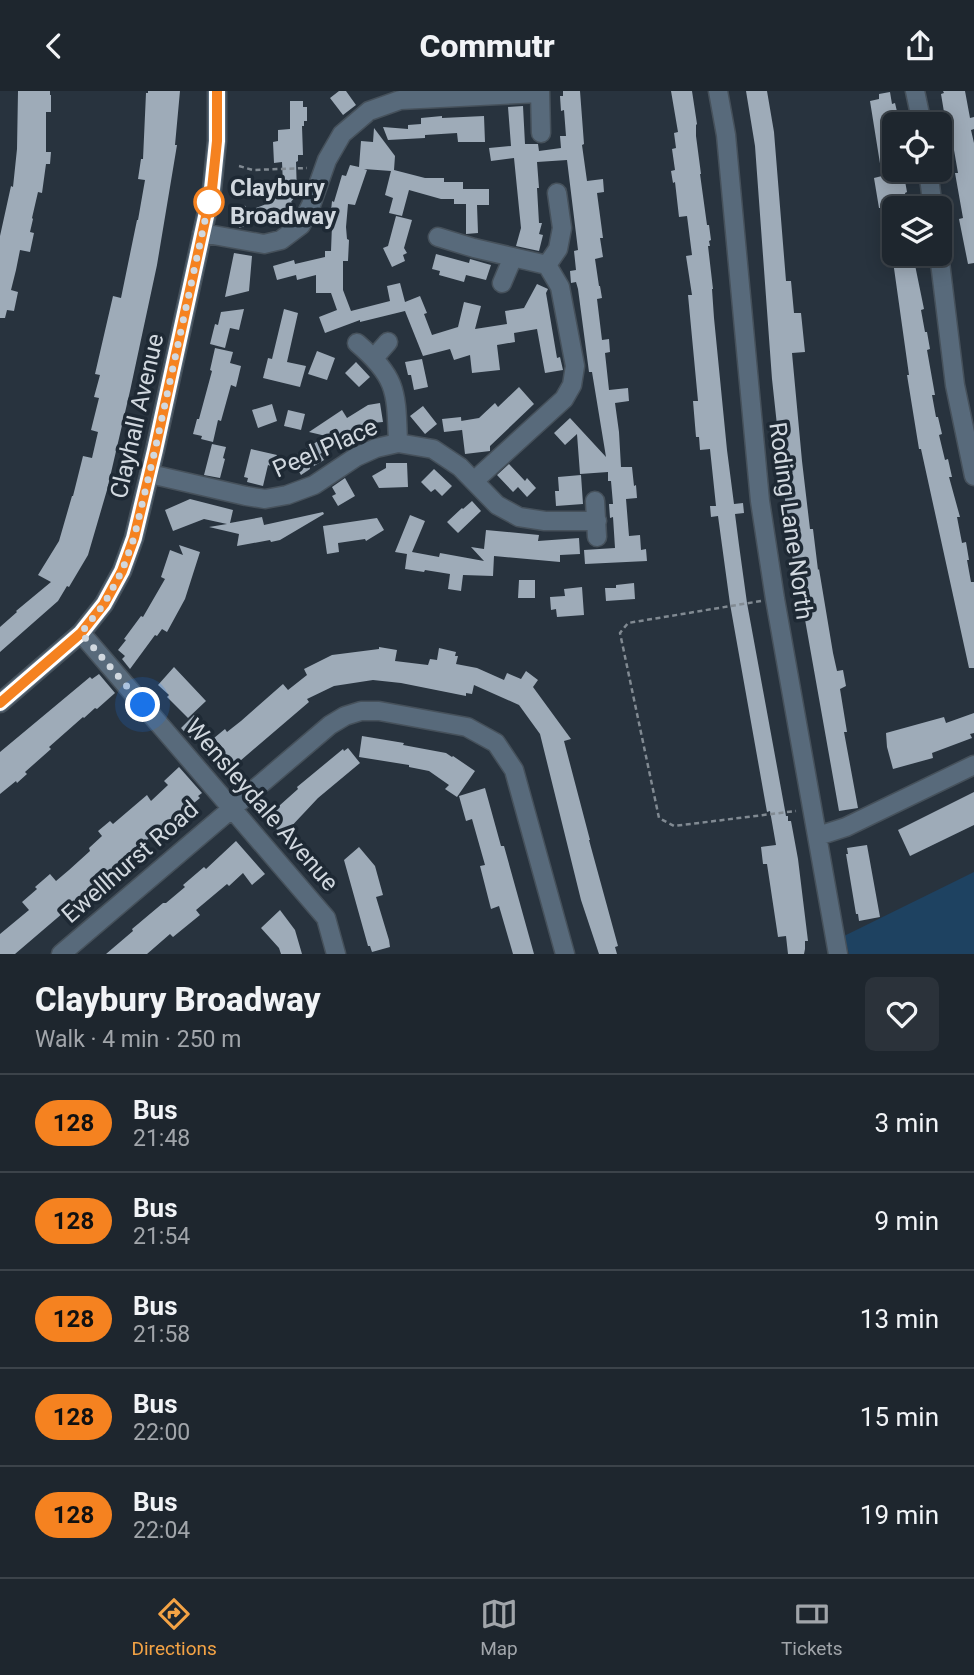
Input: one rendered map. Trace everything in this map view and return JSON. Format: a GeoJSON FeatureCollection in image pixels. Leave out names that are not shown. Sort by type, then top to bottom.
{"type":"FeatureCollection","features":[{"type":"Feature","properties":{"kind":"street","name":"Clayhall Avenue"},"geometry":{"type":"LineString","coordinates":[[2,698],[81,633],[104,604],[122,571],[134,538],[212,189],[217,141],[217,91]]}},
{"type":"Feature","properties":{"kind":"street","name":"Roding Lane North"},"geometry":{"type":"LineString","coordinates":[[718,91],[726,135],[760,501],[838,954]]}},
{"type":"Feature","properties":{"kind":"street"},"geometry":{"type":"LineString","coordinates":[[915,91],[919,112]]}},
{"type":"Feature","properties":{"kind":"street"},"geometry":{"type":"LineString","coordinates":[[202,233],[264,244],[281,240],[301,225],[327,160],[342,134],[369,111],[400,100],[436,94],[540,92],[541,133]]}},
{"type":"Feature","properties":{"kind":"street"},"geometry":{"type":"LineString","coordinates":[[547,265],[558,249],[562,228],[557,193]]}},
{"type":"Feature","properties":{"kind":"street"},"geometry":{"type":"LineString","coordinates":[[438,237],[474,249],[547,265],[560,287],[575,366],[572,384],[564,399],[474,481]]}},
{"type":"Feature","properties":{"kind":"street"},"geometry":{"type":"LineString","coordinates":[[502,283],[513,257]]}},
{"type":"Feature","properties":{"kind":"street"},"geometry":{"type":"LineString","coordinates":[[941,266],[956,385],[974,476]]}},
{"type":"Feature","properties":{"kind":"street"},"geometry":{"type":"LineString","coordinates":[[374,358],[388,342]]}},
{"type":"Feature","properties":{"kind":"street","name":"Peel Place"},"geometry":{"type":"LineString","coordinates":[[357,343],[389,377],[396,400],[397,443]]}},
{"type":"Feature","properties":{"kind":"street","name":"Peel Place"},"geometry":{"type":"LineString","coordinates":[[150,474],[265,499],[314,485],[356,457],[397,443],[433,449],[460,467],[497,505],[519,517],[597,529],[595,501]]}},
{"type":"Feature","properties":{"kind":"street","name":"Wensleydale Avenue"},"geometry":{"type":"LineString","coordinates":[[81,633],[326,918],[336,954]]}},
{"type":"Feature","properties":{"kind":"street","name":"Ewellhurst Road"},"geometry":{"type":"LineString","coordinates":[[62,954],[330,725],[361,711],[379,711],[467,727],[496,743],[514,770],[565,954]]}},
{"type":"Feature","properties":{"kind":"street"},"geometry":{"type":"LineString","coordinates":[[818,836],[845,827],[974,765]]}},
{"type":"Feature","properties":{"kind":"path"},"geometry":{"type":"LineString","coordinates":[[239,166],[253,170],[324,167]]}},
{"type":"Feature","properties":{"kind":"path"},"geometry":{"type":"LineString","coordinates":[[775,599],[628,623],[620,633],[659,818],[674,826],[813,808]]}},
{"type":"Feature","properties":{"kind":"shaded area"},"geometry":{"type":"Polygon","coordinates":[[[974,872],[974,954],[849,954],[844,936],[974,872]]]}},
{"type":"Feature","properties":{"kind":"building"},"geometry":{"type":"Polygon","coordinates":[[[18,91],[50,91],[51,112],[46,112],[46,152],[51,152],[50,164],[46,164],[42,193],[38,192],[32,218],[30,232],[34,233],[30,252],[20,250],[11,290],[18,292],[14,311],[7,310],[5,318],[0,318],[0,236],[11,186],[13,187],[18,91]]]}},
{"type":"Feature","properties":{"kind":"building"},"geometry":{"type":"Polygon","coordinates":[[[148,91],[180,91],[177,145],[157,265],[107,490],[88,555],[69,587],[67,586],[58,601],[0,652],[0,627],[51,582],[38,575],[59,541],[83,456],[92,458],[98,432],[91,430],[99,398],[94,397],[100,375],[95,374],[113,296],[121,298],[145,180],[138,179],[143,159],[148,91]]]}},
{"type":"Feature","properties":{"kind":"building"},"geometry":{"type":"Polygon","coordinates":[[[339,91],[346,91],[356,105],[343,115],[330,98],[339,91]]]}},
{"type":"Feature","properties":{"kind":"building"},"geometry":{"type":"Polygon","coordinates":[[[563,91],[580,91],[582,145],[587,181],[603,179],[604,192],[597,193],[603,257],[595,259],[602,298],[597,299],[602,340],[609,339],[610,352],[605,353],[609,390],[628,388],[629,401],[615,403],[621,467],[632,467],[634,486],[636,485],[637,498],[626,499],[629,536],[640,535],[641,550],[646,549],[647,561],[585,564],[584,550],[615,548],[613,517],[610,518],[609,504],[613,504],[611,481],[608,481],[608,472],[580,474],[577,434],[565,445],[554,433],[570,418],[606,457],[592,372],[589,372],[578,289],[576,282],[571,283],[570,271],[576,270],[574,251],[578,250],[567,160],[537,162],[539,223],[542,223],[539,234],[543,235],[539,251],[516,246],[521,228],[514,158],[491,161],[489,148],[511,146],[508,107],[523,106],[525,144],[538,144],[539,151],[561,148],[560,136],[566,136],[560,96],[563,96],[563,91]]]}},
{"type":"Feature","properties":{"kind":"building"},"geometry":{"type":"Polygon","coordinates":[[[671,91],[692,91],[700,174],[711,240],[708,246],[727,450],[734,504],[743,503],[744,513],[735,514],[739,545],[786,816],[788,821],[791,821],[798,859],[808,941],[805,941],[804,954],[788,954],[786,936],[778,937],[767,864],[763,864],[761,847],[776,845],[770,811],[767,812],[730,604],[718,516],[711,517],[710,506],[716,506],[710,449],[700,450],[699,437],[696,437],[693,401],[698,401],[688,295],[692,295],[686,256],[692,255],[687,216],[679,217],[671,171],[675,170],[672,149],[676,148],[674,133],[678,132],[671,91]]]}},
{"type":"Feature","properties":{"kind":"building"},"geometry":{"type":"Polygon","coordinates":[[[746,91],[767,91],[774,132],[786,281],[791,281],[794,313],[801,313],[805,352],[792,353],[802,461],[810,529],[813,529],[833,653],[837,671],[843,670],[846,686],[840,689],[847,732],[844,732],[858,808],[839,811],[788,527],[772,379],[755,146],[746,91]]]}},
{"type":"Feature","properties":{"kind":"building"},"geometry":{"type":"Polygon","coordinates":[[[943,91],[965,91],[970,118],[974,117],[974,129],[971,130],[974,143],[974,263],[968,264],[959,219],[963,218],[955,173],[958,173],[952,150],[952,112],[944,112],[941,94],[943,91]]]}},
{"type":"Feature","properties":{"kind":"building"},"geometry":{"type":"Polygon","coordinates":[[[890,92],[892,104],[895,103],[897,112],[882,112],[882,176],[870,101],[879,99],[879,94],[890,92]]]}},
{"type":"Feature","properties":{"kind":"building"},"geometry":{"type":"Polygon","coordinates":[[[290,101],[303,101],[303,107],[307,107],[307,121],[304,121],[302,126],[303,155],[298,155],[296,162],[297,194],[291,202],[294,204],[285,215],[282,212],[262,220],[259,207],[257,222],[239,228],[240,222],[229,220],[231,204],[246,206],[245,212],[269,203],[283,184],[282,162],[274,163],[273,142],[278,141],[278,130],[290,129],[290,101]]]}},
{"type":"Feature","properties":{"kind":"building"},"geometry":{"type":"Polygon","coordinates":[[[484,116],[485,142],[458,142],[457,133],[388,140],[383,127],[408,129],[408,125],[421,124],[421,118],[484,116]]]}},
{"type":"Feature","properties":{"kind":"building"},"geometry":{"type":"Polygon","coordinates":[[[374,128],[395,156],[394,170],[425,178],[444,178],[444,182],[463,182],[463,189],[489,189],[489,205],[477,205],[478,233],[466,234],[466,204],[454,204],[454,199],[441,199],[409,190],[402,216],[389,213],[393,198],[385,195],[391,171],[364,169],[367,170],[355,205],[348,204],[348,261],[343,261],[343,290],[351,311],[390,301],[387,286],[400,283],[405,302],[420,296],[432,335],[458,327],[464,302],[481,306],[475,329],[507,324],[505,311],[524,308],[537,284],[548,289],[546,293],[557,358],[560,357],[563,370],[545,373],[537,329],[514,333],[515,342],[497,345],[500,370],[472,373],[470,355],[454,360],[450,349],[423,356],[405,311],[360,320],[325,333],[319,317],[337,310],[331,293],[316,293],[316,275],[297,280],[296,275],[277,280],[273,266],[294,260],[295,264],[325,257],[325,251],[331,251],[332,225],[327,225],[328,211],[331,211],[342,175],[346,176],[350,165],[359,167],[361,141],[373,142],[374,128]]]}},
{"type":"Feature","properties":{"kind":"building"},"geometry":{"type":"Polygon","coordinates":[[[882,176],[882,182],[905,182],[906,196],[882,196],[882,208],[879,208],[874,178],[882,176]]]}},
{"type":"Feature","properties":{"kind":"building"},"geometry":{"type":"Polygon","coordinates":[[[396,216],[412,220],[404,248],[407,253],[403,255],[405,261],[392,267],[383,248],[388,246],[396,216]]]}},
{"type":"Feature","properties":{"kind":"building"},"geometry":{"type":"Polygon","coordinates":[[[234,253],[252,256],[249,291],[225,297],[234,253]]]}},
{"type":"Feature","properties":{"kind":"building"},"geometry":{"type":"Polygon","coordinates":[[[436,254],[469,263],[470,259],[491,265],[486,280],[466,275],[464,282],[439,275],[440,271],[432,269],[436,254]]]}},
{"type":"Feature","properties":{"kind":"building"},"geometry":{"type":"Polygon","coordinates":[[[894,266],[915,266],[924,309],[921,310],[930,349],[927,350],[935,395],[932,395],[942,434],[939,435],[945,460],[948,459],[952,477],[949,477],[960,517],[957,517],[962,543],[966,542],[971,582],[974,582],[974,668],[969,668],[919,449],[894,266]]]}},
{"type":"Feature","properties":{"kind":"building"},"geometry":{"type":"Polygon","coordinates":[[[244,309],[239,330],[230,328],[225,348],[210,344],[221,312],[244,309]]]}},
{"type":"Feature","properties":{"kind":"building"},"geometry":{"type":"Polygon","coordinates":[[[284,309],[298,313],[287,362],[306,366],[300,387],[263,378],[268,358],[272,359],[284,309]]]}},
{"type":"Feature","properties":{"kind":"building"},"geometry":{"type":"Polygon","coordinates":[[[215,348],[233,352],[230,363],[241,366],[236,387],[231,385],[221,421],[218,420],[213,442],[193,434],[212,371],[210,370],[215,348]]]}},
{"type":"Feature","properties":{"kind":"building"},"geometry":{"type":"Polygon","coordinates":[[[317,351],[335,358],[327,380],[308,374],[317,351]]]}},
{"type":"Feature","properties":{"kind":"building"},"geometry":{"type":"Polygon","coordinates":[[[422,359],[428,387],[414,390],[405,362],[422,359]]]}},
{"type":"Feature","properties":{"kind":"building"},"geometry":{"type":"Polygon","coordinates":[[[356,362],[370,377],[359,387],[345,373],[356,362]]]}},
{"type":"Feature","properties":{"kind":"building"},"geometry":{"type":"Polygon","coordinates":[[[519,387],[534,404],[490,446],[490,451],[465,454],[461,421],[479,418],[495,403],[498,407],[519,387]]]}},
{"type":"Feature","properties":{"kind":"building"},"geometry":{"type":"Polygon","coordinates":[[[380,403],[383,422],[372,423],[372,427],[359,429],[320,454],[324,460],[314,466],[308,456],[310,469],[301,475],[291,458],[326,436],[309,432],[342,410],[347,418],[368,405],[380,403]]]}},
{"type":"Feature","properties":{"kind":"building"},"geometry":{"type":"Polygon","coordinates":[[[272,404],[277,421],[258,428],[252,410],[272,404]]]}},
{"type":"Feature","properties":{"kind":"building"},"geometry":{"type":"Polygon","coordinates":[[[423,406],[437,424],[425,434],[410,416],[423,406]]]}},
{"type":"Feature","properties":{"kind":"building"},"geometry":{"type":"Polygon","coordinates":[[[288,410],[305,414],[301,430],[284,426],[288,410]]]}},
{"type":"Feature","properties":{"kind":"building"},"geometry":{"type":"Polygon","coordinates":[[[461,417],[462,430],[444,432],[442,419],[461,417]]]}},
{"type":"Feature","properties":{"kind":"building"},"geometry":{"type":"Polygon","coordinates":[[[212,444],[226,447],[220,478],[204,475],[212,444]]]}},
{"type":"Feature","properties":{"kind":"building"},"geometry":{"type":"Polygon","coordinates":[[[251,449],[277,455],[274,467],[268,465],[263,486],[247,482],[248,478],[244,477],[251,449]]]}},
{"type":"Feature","properties":{"kind":"building"},"geometry":{"type":"Polygon","coordinates":[[[386,463],[407,463],[408,487],[379,488],[372,476],[386,468],[386,463]]]}},
{"type":"Feature","properties":{"kind":"building"},"geometry":{"type":"Polygon","coordinates":[[[509,464],[536,488],[527,497],[518,487],[513,492],[497,475],[509,464]]]}},
{"type":"Feature","properties":{"kind":"building"},"geometry":{"type":"Polygon","coordinates":[[[434,469],[452,486],[442,496],[435,489],[431,492],[421,482],[434,469]]]}},
{"type":"Feature","properties":{"kind":"building"},"geometry":{"type":"Polygon","coordinates":[[[581,475],[583,504],[556,506],[558,477],[581,475]]]}},
{"type":"Feature","properties":{"kind":"building"},"geometry":{"type":"Polygon","coordinates":[[[345,478],[355,496],[338,506],[332,496],[336,494],[332,487],[345,478]]]}},
{"type":"Feature","properties":{"kind":"building"},"geometry":{"type":"Polygon","coordinates":[[[190,499],[233,510],[230,523],[262,517],[264,525],[323,512],[324,514],[280,540],[237,546],[239,534],[209,527],[227,524],[204,519],[173,531],[165,510],[190,499]]]}},
{"type":"Feature","properties":{"kind":"building"},"geometry":{"type":"Polygon","coordinates":[[[472,501],[481,511],[458,533],[447,522],[472,501]]]}},
{"type":"Feature","properties":{"kind":"building"},"geometry":{"type":"Polygon","coordinates":[[[410,515],[425,521],[412,552],[439,557],[440,553],[484,561],[471,547],[484,549],[486,530],[539,535],[538,541],[579,538],[580,554],[560,555],[560,562],[494,556],[493,576],[463,575],[461,591],[448,589],[450,574],[405,569],[407,554],[395,552],[410,515]]]}},
{"type":"Feature","properties":{"kind":"building"},"geometry":{"type":"Polygon","coordinates":[[[377,518],[384,530],[366,541],[338,543],[339,552],[327,554],[323,526],[377,518]]]}},
{"type":"Feature","properties":{"kind":"building"},"geometry":{"type":"Polygon","coordinates":[[[179,545],[200,552],[185,599],[167,632],[162,629],[155,635],[130,669],[122,659],[125,656],[118,650],[141,616],[143,617],[165,579],[161,577],[170,550],[183,555],[179,545]]]}},
{"type":"Feature","properties":{"kind":"building"},"geometry":{"type":"Polygon","coordinates":[[[519,580],[535,580],[535,598],[518,598],[519,580]]]}},
{"type":"Feature","properties":{"kind":"building"},"geometry":{"type":"Polygon","coordinates":[[[634,583],[635,599],[606,601],[605,588],[634,583]]]}},
{"type":"Feature","properties":{"kind":"building"},"geometry":{"type":"Polygon","coordinates":[[[582,587],[584,615],[557,617],[556,609],[551,610],[550,597],[565,596],[564,589],[582,587]]]}},
{"type":"Feature","properties":{"kind":"building"},"geometry":{"type":"Polygon","coordinates":[[[379,647],[397,650],[395,661],[428,665],[430,659],[437,660],[439,648],[456,652],[456,664],[477,668],[504,680],[507,673],[521,679],[526,671],[538,680],[533,687],[571,739],[564,741],[618,946],[615,947],[617,954],[599,954],[581,900],[540,734],[519,705],[474,685],[472,694],[466,693],[466,696],[373,680],[334,686],[307,699],[309,702],[226,773],[224,770],[221,773],[208,758],[222,747],[214,738],[225,729],[227,732],[283,684],[288,690],[307,675],[304,669],[332,655],[379,647]]]}},
{"type":"Feature","properties":{"kind":"building"},"geometry":{"type":"Polygon","coordinates":[[[174,667],[206,701],[188,718],[158,685],[174,667]]]}},
{"type":"Feature","properties":{"kind":"building"},"geometry":{"type":"Polygon","coordinates":[[[99,674],[115,693],[83,717],[49,747],[51,749],[25,772],[27,774],[0,794],[0,752],[90,677],[92,679],[99,674]]]}},
{"type":"Feature","properties":{"kind":"building"},"geometry":{"type":"Polygon","coordinates":[[[974,713],[974,733],[970,734],[972,738],[932,753],[933,758],[893,769],[886,733],[944,717],[946,723],[974,713]]]}},
{"type":"Feature","properties":{"kind":"building"},"geometry":{"type":"Polygon","coordinates":[[[194,715],[206,727],[192,740],[181,728],[194,715]]]}},
{"type":"Feature","properties":{"kind":"building"},"geometry":{"type":"Polygon","coordinates":[[[362,736],[446,753],[475,771],[457,797],[445,789],[449,785],[429,771],[359,757],[362,736]]]}},
{"type":"Feature","properties":{"kind":"building"},"geometry":{"type":"Polygon","coordinates":[[[348,748],[360,763],[281,834],[268,820],[272,816],[270,814],[298,789],[297,787],[343,749],[344,751],[348,748]]]}},
{"type":"Feature","properties":{"kind":"building"},"geometry":{"type":"Polygon","coordinates":[[[179,767],[202,793],[198,796],[200,798],[172,821],[171,819],[89,890],[78,903],[77,901],[15,954],[0,954],[0,934],[29,910],[22,902],[37,889],[35,887],[50,874],[56,881],[90,851],[89,848],[102,836],[98,831],[110,821],[113,824],[147,795],[151,801],[168,785],[164,781],[179,767]]]}},
{"type":"Feature","properties":{"kind":"building"},"geometry":{"type":"Polygon","coordinates":[[[485,788],[534,954],[513,954],[499,906],[491,909],[480,866],[485,865],[472,819],[466,821],[459,796],[485,788]]]}},
{"type":"Feature","properties":{"kind":"building"},"geometry":{"type":"Polygon","coordinates":[[[974,792],[974,825],[910,856],[898,830],[974,792]]]}},
{"type":"Feature","properties":{"kind":"building"},"geometry":{"type":"Polygon","coordinates":[[[236,841],[265,874],[252,885],[243,873],[196,910],[200,915],[173,937],[170,934],[147,954],[106,954],[133,931],[132,929],[185,887],[183,885],[204,867],[206,869],[236,841]]]}},
{"type":"Feature","properties":{"kind":"building"},"geometry":{"type":"Polygon","coordinates":[[[867,845],[880,917],[859,921],[846,854],[847,848],[867,845]]]}},
{"type":"Feature","properties":{"kind":"building"},"geometry":{"type":"Polygon","coordinates":[[[359,847],[375,866],[383,895],[376,897],[390,947],[372,952],[344,860],[359,847]]]}},
{"type":"Feature","properties":{"kind":"building"},"geometry":{"type":"Polygon","coordinates":[[[280,910],[295,930],[302,954],[281,954],[261,928],[280,910]]]}},
{"type":"Feature","properties":{"kind":"bus line","name":"128"},"geometry":{"type":"LineString","coordinates":[[0,703],[81,633],[104,604],[122,571],[134,538],[212,189],[217,141],[217,91]]}},
{"type":"Feature","properties":{"kind":"place","name":"Claybury Broadway"},"geometry":{"type":"Point","coordinates":[209,202]}},
{"type":"Feature","properties":{"kind":"route"},"geometry":{"type":"LineString","coordinates":[[143,705],[81,633],[104,604],[122,571],[134,538],[209,202]]}}]}
